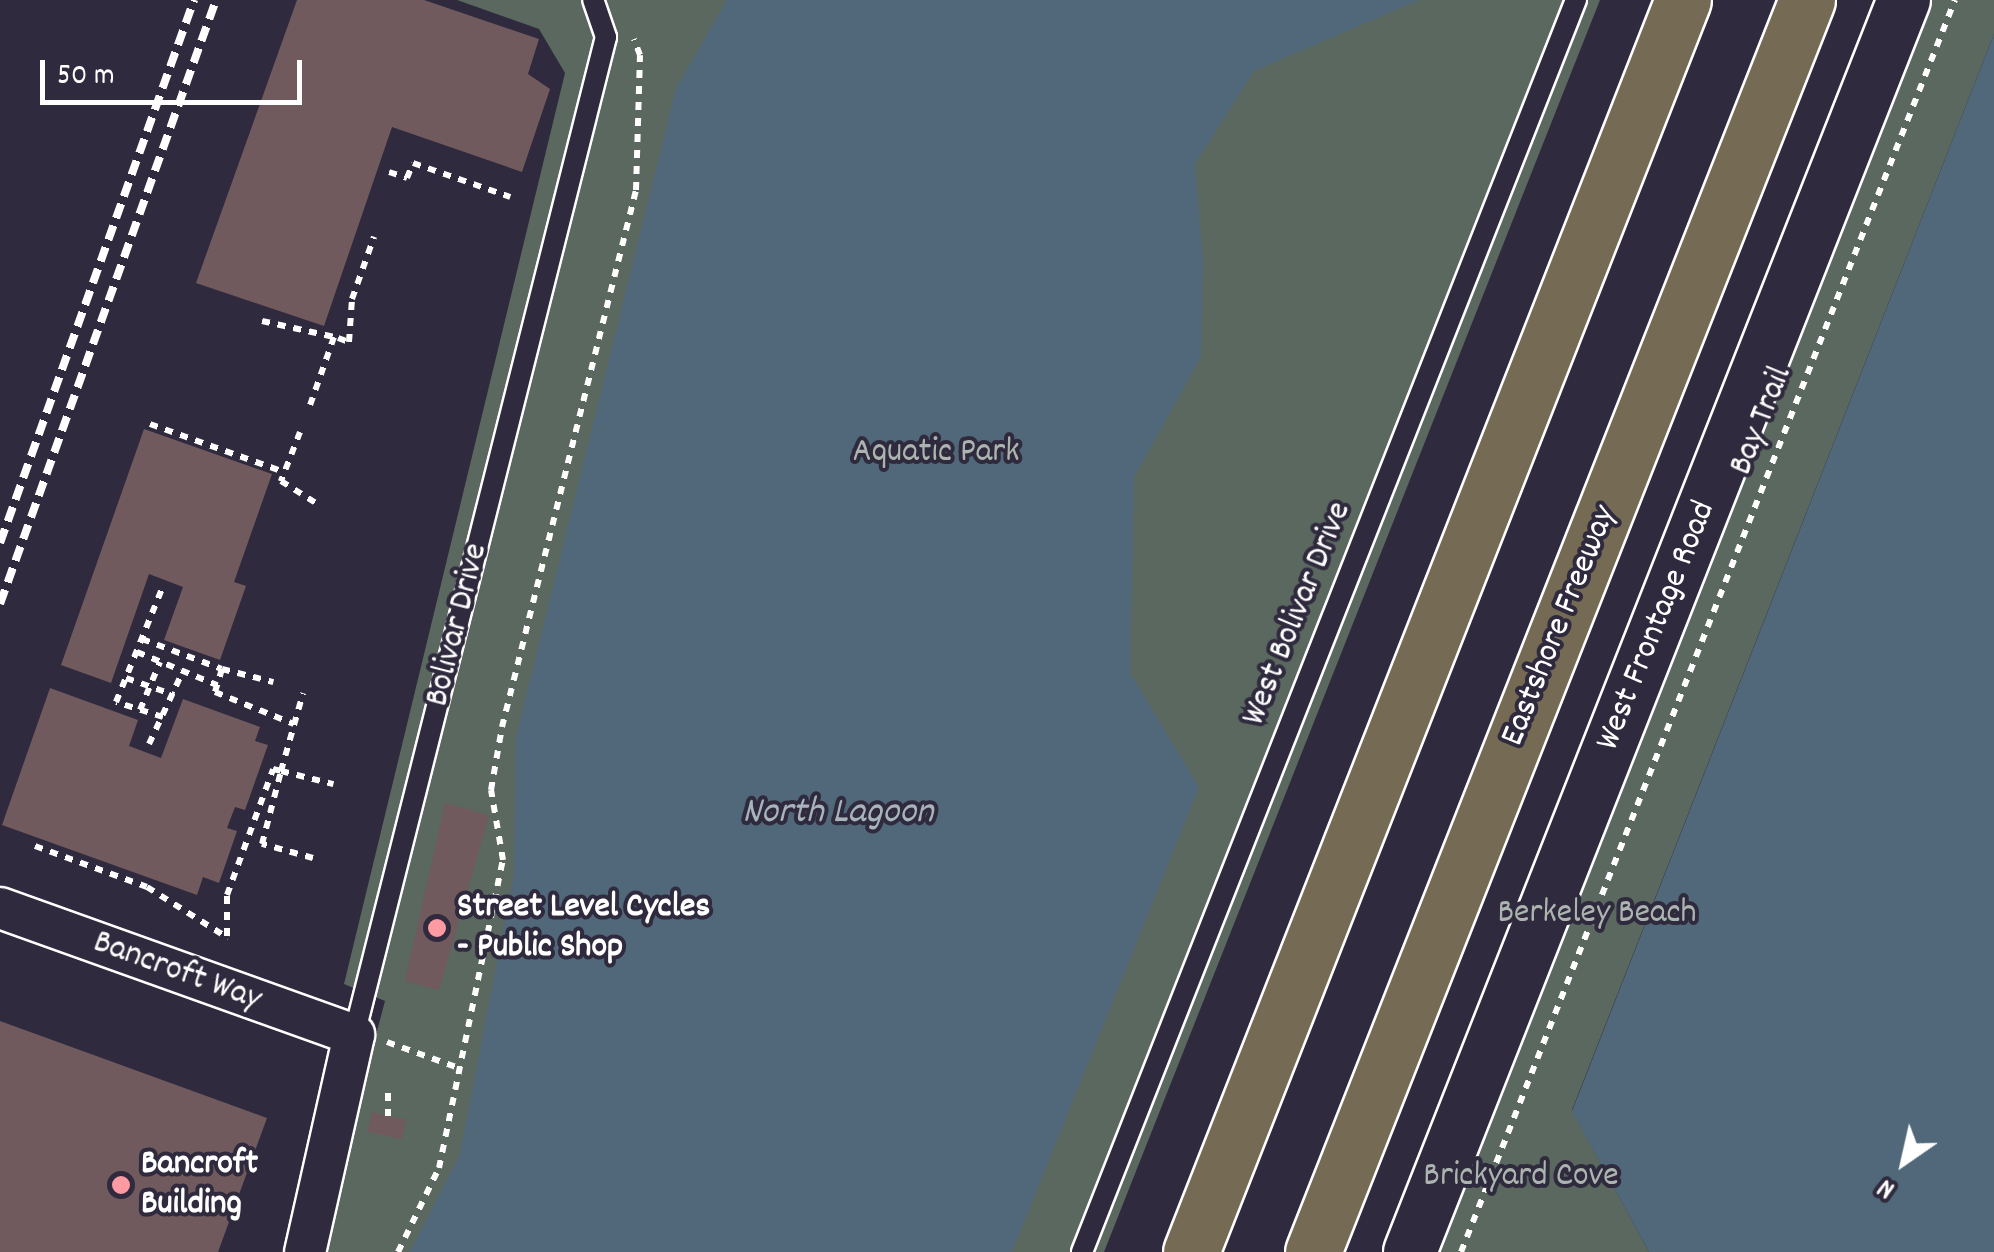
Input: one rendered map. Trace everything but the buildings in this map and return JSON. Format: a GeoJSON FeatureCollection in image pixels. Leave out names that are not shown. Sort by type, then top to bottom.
{"type":"FeatureCollection","features":[{"type":"Feature","properties":{"kind":"highway"},"geometry":{"type":"LineString","coordinates":[[1191,1252],[1683,0]]}},
{"type":"Feature","properties":{"kind":"highway","name":"Eastshore Freeway"},"geometry":{"type":"LineString","coordinates":[[1312,1252],[1808,0]]}},
{"type":"Feature","properties":{"kind":"street","name":"West Frontage Road"},"geometry":{"type":"LineString","coordinates":[[1410,1252],[1904,0]]}},
{"type":"Feature","properties":{"kind":"street","name":"Bancroft Way"},"geometry":{"type":"LineString","coordinates":[[0,908],[354,1034]]}},
{"type":"Feature","properties":{"kind":"street","name":"Bolivar Drive"},"geometry":{"type":"LineString","coordinates":[[305,1252],[354,1034]]}},
{"type":"Feature","properties":{"kind":"lane","name":"Bolivar Drive"},"geometry":{"type":"LineString","coordinates":[[354,1034],[606,37],[593,0]]}},
{"type":"Feature","properties":{"kind":"lane","name":"West Bolivar Drive"},"geometry":{"type":"LineString","coordinates":[[1082,1252],[1576,0]]}},
{"type":"Feature","properties":{"kind":"path","name":"Bay Trail"},"geometry":{"type":"LineString","coordinates":[[1462,1252],[1956,0]]}},
{"type":"Feature","properties":{"kind":"path"},"geometry":{"type":"LineString","coordinates":[[398,1252],[439,1168],[456,1067],[503,860],[491,790],[502,727],[636,190],[640,56],[627,18]]}},
{"type":"Feature","properties":{"kind":"path"},"geometry":{"type":"LineString","coordinates":[[389,172],[407,178],[414,163],[510,197]]}},
{"type":"Feature","properties":{"kind":"path"},"geometry":{"type":"LineString","coordinates":[[338,338],[349,342],[352,299],[374,237]]}},
{"type":"Feature","properties":{"kind":"path"},"geometry":{"type":"LineString","coordinates":[[262,321],[334,337],[310,405]]}},
{"type":"Feature","properties":{"kind":"path"},"geometry":{"type":"LineString","coordinates":[[150,424],[284,472]]}},
{"type":"Feature","properties":{"kind":"path"},"geometry":{"type":"LineString","coordinates":[[300,432],[281,481],[319,504]]}},
{"type":"Feature","properties":{"kind":"path"},"geometry":{"type":"LineString","coordinates":[[162,717],[116,702],[163,586]]}},
{"type":"Feature","properties":{"kind":"path"},"geometry":{"type":"LineString","coordinates":[[142,639],[222,669],[274,682]]}},
{"type":"Feature","properties":{"kind":"path"},"geometry":{"type":"LineString","coordinates":[[136,652],[218,685]]}},
{"type":"Feature","properties":{"kind":"path"},"geometry":{"type":"LineString","coordinates":[[140,710],[160,662]]}},
{"type":"Feature","properties":{"kind":"path"},"geometry":{"type":"LineString","coordinates":[[222,669],[215,692],[294,724]]}},
{"type":"Feature","properties":{"kind":"path"},"geometry":{"type":"LineString","coordinates":[[149,744],[183,672]]}},
{"type":"Feature","properties":{"kind":"path"},"geometry":{"type":"LineString","coordinates":[[126,678],[174,695]]}},
{"type":"Feature","properties":{"kind":"path"},"geometry":{"type":"LineString","coordinates":[[303,693],[262,844],[313,858]]}},
{"type":"Feature","properties":{"kind":"path"},"geometry":{"type":"LineString","coordinates":[[35,846],[147,887],[228,937],[227,895],[273,769],[333,784]]}},
{"type":"Feature","properties":{"kind":"path"},"geometry":{"type":"LineString","coordinates":[[252,828],[265,833]]}},
{"type":"Feature","properties":{"kind":"path"},"geometry":{"type":"LineString","coordinates":[[354,1034],[456,1067]]}},
{"type":"Feature","properties":{"kind":"path"},"geometry":{"type":"LineString","coordinates":[[388,1093],[388,1116]]}},
{"type":"Feature","properties":{"kind":"green space","name":"North Lagoon"},"geometry":{"type":"Polygon","coordinates":[[[457,0],[1600,0],[1104,1252],[318,1252],[385,1001],[344,984],[565,73],[539,29],[457,0]]]}},
{"type":"Feature","properties":{"kind":"green space","name":"Berkeley Beach"},"geometry":{"type":"Polygon","coordinates":[[[1904,0],[1994,0],[1994,34],[1572,1110],[1649,1252],[1410,1252],[1904,0]]]}},
{"type":"Feature","properties":{"kind":"water","name":"North Lagoon"},"geometry":{"type":"Polygon","coordinates":[[[727,0],[1419,0],[1254,71],[1195,164],[1203,261],[1201,357],[1134,477],[1130,673],[1199,787],[1012,1252],[410,1252],[460,1154],[514,874],[516,737],[676,88],[727,0]]]}},
{"type":"Feature","properties":{"kind":"water"},"geometry":{"type":"Polygon","coordinates":[[[1994,34],[1994,1252],[1649,1252],[1572,1111],[1994,34]]]}},
{"type":"Feature","properties":{"kind":"railway"},"geometry":{"type":"LineString","coordinates":[[0,543],[194,0]]}},
{"type":"Feature","properties":{"kind":"railway"},"geometry":{"type":"LineString","coordinates":[[0,604],[216,0]]}},
{"type":"Feature","properties":{"kind":"place","name":"Street Level Cycles - Public Shop"},"geometry":{"type":"Point","coordinates":[437,928]}},
{"type":"Feature","properties":{"kind":"place","name":"Bancroft Building"},"geometry":{"type":"Point","coordinates":[121,1185]}},
{"type":"Feature","properties":{"kind":"park label","name":"Aquatic Park"},"geometry":{"type":"Point","coordinates":[936,453]}},
{"type":"Feature","properties":{"kind":"park label","name":"Brickyard Cove"},"geometry":{"type":"Point","coordinates":[1521,1177]}}]}
